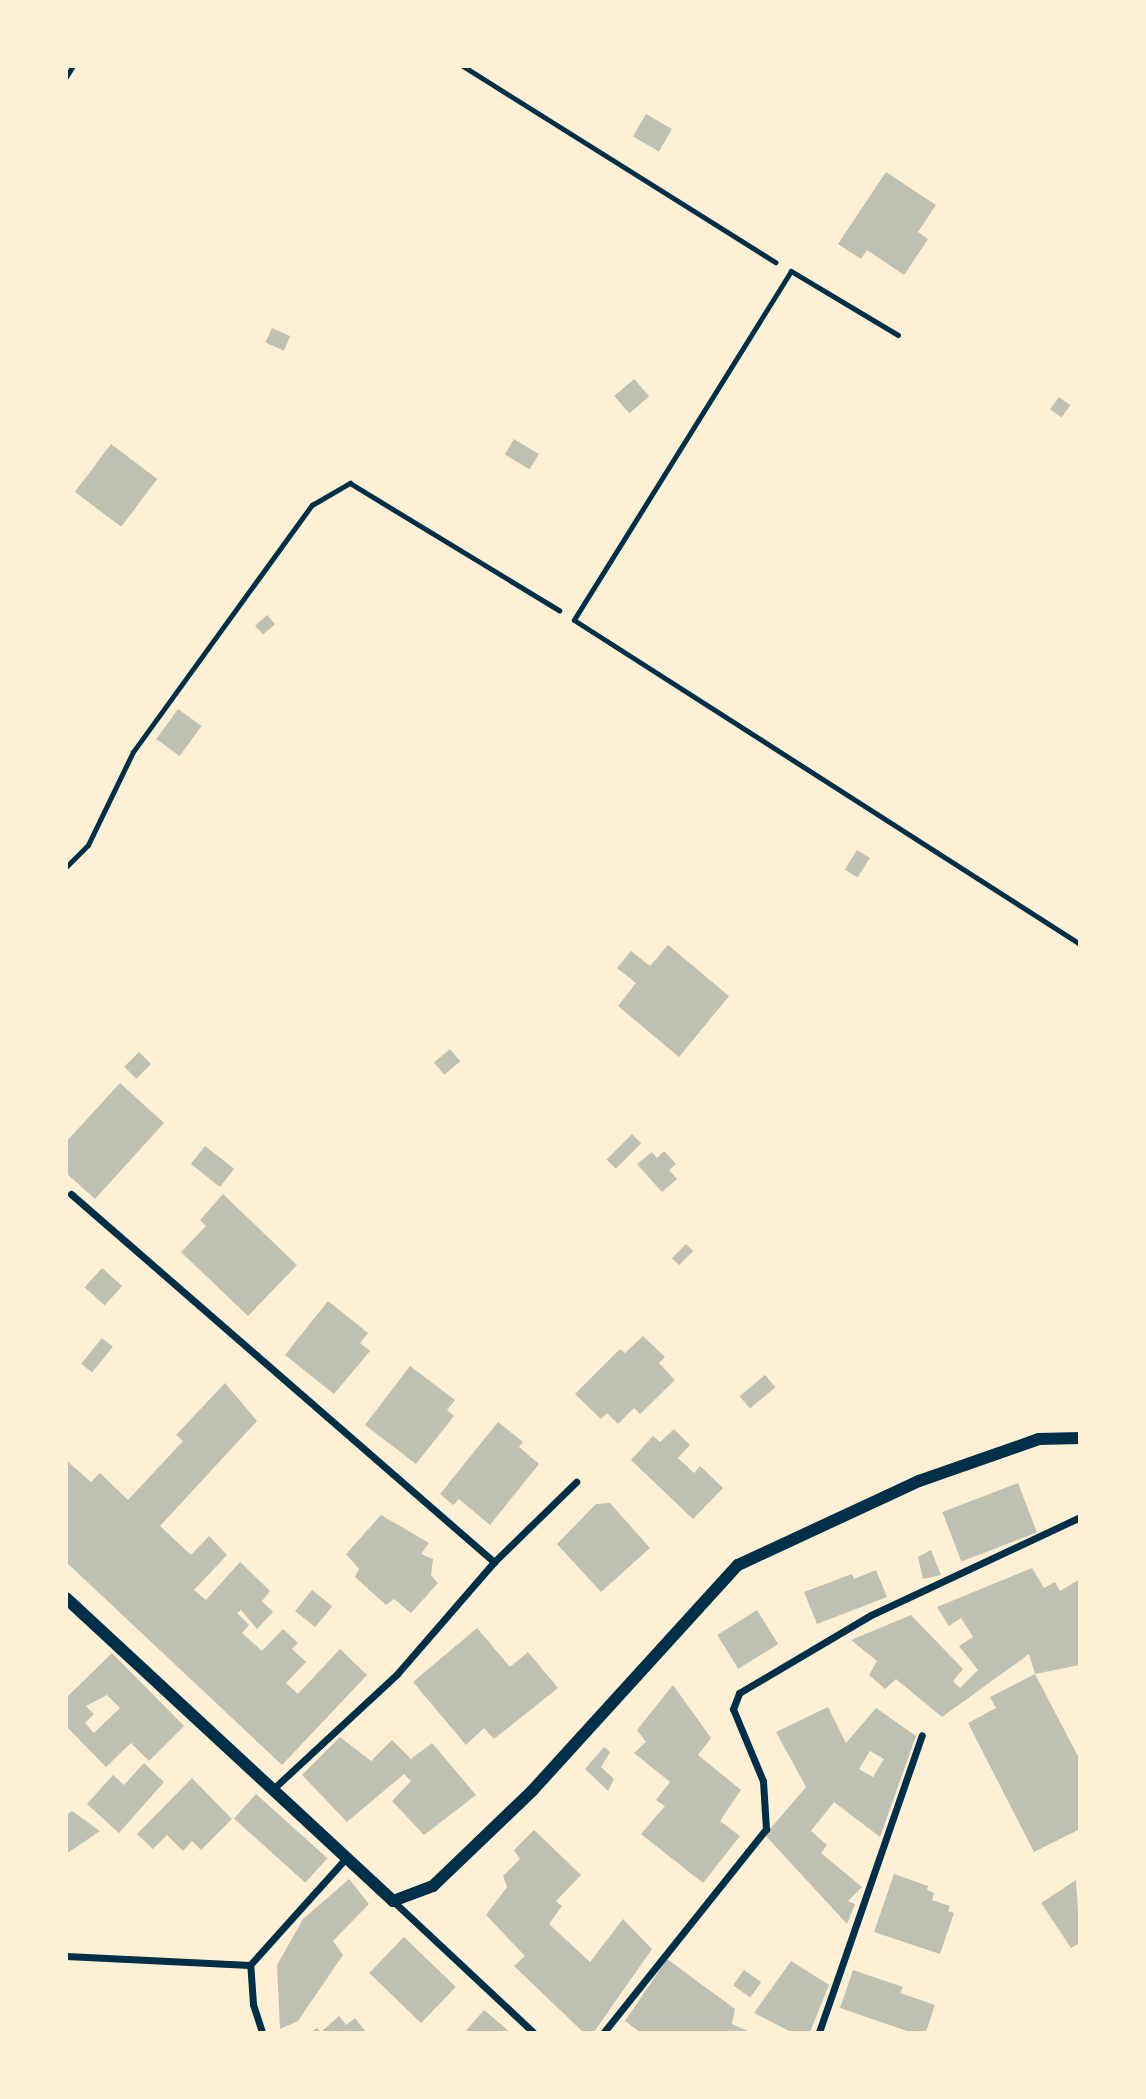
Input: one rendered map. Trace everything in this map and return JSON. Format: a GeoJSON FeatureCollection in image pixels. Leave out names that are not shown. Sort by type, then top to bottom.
{"type":"FeatureCollection","features":[{"type":"Feature","properties":{"kind":"street"},"geometry":{"type":"LineString","coordinates":[[71,1194],[494,1562]]}},
{"type":"Feature","properties":{"kind":"street"},"geometry":{"type":"LineString","coordinates":[[393,1901],[433,1886],[532,1791],[738,1565],[919,1481],[1039,1439],[1080,1438]]}},
{"type":"Feature","properties":{"kind":"street"},"geometry":{"type":"LineString","coordinates":[[273,1789],[397,1674],[494,1562],[576,1482]]}},
{"type":"Feature","properties":{"kind":"street"},"geometry":{"type":"LineString","coordinates":[[604,2032],[766,1829],[763,1781],[733,1709],[739,1693],[871,1615],[1080,1517]]}},
{"type":"Feature","properties":{"kind":"street"},"geometry":{"type":"LineString","coordinates":[[66,1598],[533,2032]]}},
{"type":"Feature","properties":{"kind":"street"},"geometry":{"type":"LineString","coordinates":[[819,2032],[922,1735]]}},
{"type":"Feature","properties":{"kind":"street"},"geometry":{"type":"LineString","coordinates":[[250,1965],[347,1857]]}},
{"type":"Feature","properties":{"kind":"street"},"geometry":{"type":"LineString","coordinates":[[66,1956],[250,1965]]}},
{"type":"Feature","properties":{"kind":"street"},"geometry":{"type":"LineString","coordinates":[[250,1965],[262,2032]]}},
{"type":"Feature","properties":{"kind":"lane"},"geometry":{"type":"LineString","coordinates":[[898,335],[791,271],[574,620],[1080,944]]}},
{"type":"Feature","properties":{"kind":"path"},"geometry":{"type":"LineString","coordinates":[[66,77],[73,66]]}},
{"type":"Feature","properties":{"kind":"path"},"geometry":{"type":"LineString","coordinates":[[463,66],[791,271]]}},
{"type":"Feature","properties":{"kind":"path"},"geometry":{"type":"LineString","coordinates":[[66,867],[88,845],[133,752],[312,505],[351,483],[574,620]]}},
{"type":"Feature","properties":{"kind":"building"},"geometry":{"type":"Polygon","coordinates":[[[646,114],[672,129],[659,152],[633,137],[646,114]]]}},
{"type":"Feature","properties":{"kind":"building"},"geometry":{"type":"Polygon","coordinates":[[[886,172],[936,205],[918,232],[928,239],[904,275],[867,250],[861,259],[838,244],[886,172]]]}},
{"type":"Feature","properties":{"kind":"building"},"geometry":{"type":"Polygon","coordinates":[[[272,328],[290,336],[284,351],[265,343],[272,328]]]}},
{"type":"Feature","properties":{"kind":"building"},"geometry":{"type":"Polygon","coordinates":[[[634,379],[649,396],[629,413],[614,396],[634,379]]]}},
{"type":"Feature","properties":{"kind":"building"},"geometry":{"type":"Polygon","coordinates":[[[1059,397],[1070,405],[1062,417],[1050,409],[1059,397]]]}},
{"type":"Feature","properties":{"kind":"building"},"geometry":{"type":"Polygon","coordinates":[[[514,439],[539,454],[530,469],[505,454],[514,439]]]}},
{"type":"Feature","properties":{"kind":"building"},"geometry":{"type":"Polygon","coordinates":[[[111,444],[157,479],[121,527],[75,492],[111,444]]]}},
{"type":"Feature","properties":{"kind":"building"},"geometry":{"type":"Polygon","coordinates":[[[267,615],[275,624],[263,635],[255,626],[267,615]]]}},
{"type":"Feature","properties":{"kind":"building"},"geometry":{"type":"Polygon","coordinates":[[[178,709],[201,726],[180,756],[156,739],[178,709]]]}},
{"type":"Feature","properties":{"kind":"building"},"geometry":{"type":"Polygon","coordinates":[[[857,850],[870,858],[858,877],[845,870],[857,850]]]}},
{"type":"Feature","properties":{"kind":"building"},"geometry":{"type":"Polygon","coordinates":[[[668,945],[729,996],[679,1057],[618,1006],[636,983],[617,968],[631,951],[650,966],[668,945]]]}},
{"type":"Feature","properties":{"kind":"building"},"geometry":{"type":"Polygon","coordinates":[[[450,1049],[460,1061],[444,1075],[434,1062],[450,1049]]]}},
{"type":"Feature","properties":{"kind":"building"},"geometry":{"type":"Polygon","coordinates":[[[139,1052],[151,1064],[136,1079],[124,1067],[139,1052]]]}},
{"type":"Feature","properties":{"kind":"building"},"geometry":{"type":"Polygon","coordinates":[[[120,1083],[164,1123],[95,1199],[66,1173],[66,1142],[120,1083]]]}},
{"type":"Feature","properties":{"kind":"building"},"geometry":{"type":"Polygon","coordinates":[[[632,1134],[641,1143],[616,1169],[607,1159],[632,1134]]]}},
{"type":"Feature","properties":{"kind":"building"},"geometry":{"type":"Polygon","coordinates":[[[205,1146],[234,1169],[220,1187],[191,1164],[205,1146]]]}},
{"type":"Feature","properties":{"kind":"building"},"geometry":{"type":"Polygon","coordinates":[[[664,1151],[676,1164],[669,1170],[677,1179],[662,1192],[637,1164],[652,1152],[657,1158],[664,1151]]]}},
{"type":"Feature","properties":{"kind":"building"},"geometry":{"type":"Polygon","coordinates":[[[223,1194],[297,1265],[248,1316],[181,1252],[206,1226],[200,1220],[223,1194]]]}},
{"type":"Feature","properties":{"kind":"building"},"geometry":{"type":"Polygon","coordinates":[[[686,1244],[693,1251],[679,1265],[672,1258],[686,1244]]]}},
{"type":"Feature","properties":{"kind":"building"},"geometry":{"type":"Polygon","coordinates":[[[102,1268],[122,1286],[105,1305],[85,1287],[102,1268]]]}},
{"type":"Feature","properties":{"kind":"building"},"geometry":{"type":"Polygon","coordinates":[[[328,1301],[368,1333],[360,1343],[370,1351],[334,1394],[285,1355],[328,1301]]]}},
{"type":"Feature","properties":{"kind":"building"},"geometry":{"type":"Polygon","coordinates":[[[643,1336],[665,1357],[659,1363],[675,1380],[640,1414],[634,1408],[618,1424],[607,1413],[601,1419],[575,1394],[620,1349],[625,1353],[643,1336]]]}},
{"type":"Feature","properties":{"kind":"building"},"geometry":{"type":"Polygon","coordinates":[[[102,1338],[113,1347],[92,1372],[81,1364],[102,1338]]]}},
{"type":"Feature","properties":{"kind":"building"},"geometry":{"type":"Polygon","coordinates":[[[410,1366],[455,1400],[447,1410],[454,1416],[416,1464],[365,1425],[410,1366]]]}},
{"type":"Feature","properties":{"kind":"building"},"geometry":{"type":"Polygon","coordinates":[[[765,1375],[775,1387],[750,1408],[740,1396],[765,1375]]]}},
{"type":"Feature","properties":{"kind":"building"},"geometry":{"type":"Polygon","coordinates":[[[225,1383],[257,1421],[160,1526],[191,1555],[209,1536],[227,1555],[194,1590],[206,1600],[240,1562],[270,1591],[262,1601],[273,1612],[257,1629],[241,1610],[237,1613],[249,1625],[242,1633],[262,1651],[283,1629],[298,1643],[292,1649],[306,1662],[286,1683],[298,1694],[340,1649],[367,1675],[282,1765],[66,1562],[66,1460],[91,1482],[100,1473],[128,1500],[183,1441],[176,1435],[225,1383]]]}},
{"type":"Feature","properties":{"kind":"building"},"geometry":{"type":"Polygon","coordinates":[[[498,1422],[523,1442],[519,1447],[539,1464],[490,1525],[459,1499],[453,1505],[440,1494],[498,1422]]]}},
{"type":"Feature","properties":{"kind":"building"},"geometry":{"type":"Polygon","coordinates":[[[674,1429],[690,1445],[678,1458],[694,1473],[700,1466],[723,1488],[693,1519],[631,1460],[653,1436],[660,1442],[674,1429]]]}},
{"type":"Feature","properties":{"kind":"building"},"geometry":{"type":"Polygon","coordinates":[[[1018,1483],[1037,1532],[961,1562],[942,1512],[1018,1483]]]}},
{"type":"Feature","properties":{"kind":"building"},"geometry":{"type":"Polygon","coordinates":[[[610,1503],[650,1548],[601,1592],[557,1544],[596,1504],[610,1503]]]}},
{"type":"Feature","properties":{"kind":"building"},"geometry":{"type":"Polygon","coordinates":[[[381,1515],[429,1543],[421,1554],[433,1559],[431,1575],[438,1583],[411,1613],[394,1599],[386,1605],[355,1577],[359,1569],[346,1554],[381,1515]]]}},
{"type":"Feature","properties":{"kind":"building"},"geometry":{"type":"Polygon","coordinates":[[[931,1550],[941,1575],[923,1579],[918,1557],[931,1550]]]}},
{"type":"Feature","properties":{"kind":"building"},"geometry":{"type":"Polygon","coordinates":[[[1032,1568],[1044,1588],[1055,1582],[1060,1591],[1080,1579],[1080,1665],[1035,1674],[1029,1654],[942,1717],[896,1679],[885,1689],[869,1675],[877,1661],[851,1640],[911,1615],[963,1669],[953,1681],[960,1688],[978,1670],[959,1646],[973,1637],[961,1618],[949,1626],[937,1607],[1032,1568]]]}},
{"type":"Feature","properties":{"kind":"building"},"geometry":{"type":"Polygon","coordinates":[[[876,1570],[887,1597],[817,1624],[804,1592],[852,1574],[854,1579],[876,1570]]]}},
{"type":"Feature","properties":{"kind":"building"},"geometry":{"type":"Polygon","coordinates":[[[312,1590],[332,1606],[315,1627],[295,1611],[312,1590]]]}},
{"type":"Feature","properties":{"kind":"building"},"geometry":{"type":"Polygon","coordinates":[[[757,1610],[778,1644],[738,1669],[717,1635],[757,1610]]]}},
{"type":"Feature","properties":{"kind":"building"},"geometry":{"type":"Polygon","coordinates":[[[477,1628],[510,1667],[528,1652],[558,1688],[494,1739],[484,1728],[466,1745],[413,1682],[477,1628]]]}},
{"type":"Feature","properties":{"kind":"building"},"geometry":{"type":"Polygon","coordinates":[[[112,1653],[184,1726],[149,1761],[131,1743],[106,1767],[66,1726],[66,1698],[112,1653]],[[107,1695],[86,1706],[94,1714],[85,1723],[94,1733],[120,1708],[107,1695]]]}},
{"type":"Feature","properties":{"kind":"building"},"geometry":{"type":"Polygon","coordinates":[[[1035,1674],[1080,1760],[1080,1829],[1034,1852],[968,1723],[996,1708],[990,1697],[1035,1674]]]}},
{"type":"Feature","properties":{"kind":"building"},"geometry":{"type":"Polygon","coordinates":[[[673,1685],[711,1738],[698,1755],[741,1790],[720,1821],[740,1836],[703,1883],[641,1834],[665,1806],[656,1800],[670,1782],[634,1753],[646,1742],[637,1730],[673,1685]]]}},
{"type":"Feature","properties":{"kind":"building"},"geometry":{"type":"Polygon","coordinates":[[[828,1707],[846,1743],[876,1708],[916,1736],[880,1837],[834,1802],[811,1831],[827,1845],[821,1853],[862,1887],[848,1901],[855,1904],[847,1924],[765,1835],[806,1787],[776,1732],[828,1707]],[[870,1751],[859,1769],[873,1777],[884,1759],[870,1751]]]}},
{"type":"Feature","properties":{"kind":"building"},"geometry":{"type":"Polygon","coordinates":[[[340,1737],[371,1761],[392,1740],[411,1759],[432,1743],[476,1795],[424,1835],[392,1801],[411,1781],[404,1774],[347,1822],[302,1775],[340,1737]]]}},
{"type":"Feature","properties":{"kind":"building"},"geometry":{"type":"Polygon","coordinates":[[[604,1747],[610,1752],[601,1767],[614,1779],[608,1791],[585,1769],[604,1747]]]}},
{"type":"Feature","properties":{"kind":"building"},"geometry":{"type":"Polygon","coordinates":[[[144,1763],[164,1782],[119,1833],[87,1804],[113,1775],[124,1785],[144,1763]]]}},
{"type":"Feature","properties":{"kind":"building"},"geometry":{"type":"Polygon","coordinates":[[[192,1778],[232,1819],[201,1850],[192,1841],[183,1851],[167,1835],[153,1849],[137,1834],[192,1778]]]}},
{"type":"Feature","properties":{"kind":"building"},"geometry":{"type":"Polygon","coordinates":[[[256,1794],[327,1858],[305,1883],[234,1819],[256,1794]]]}},
{"type":"Feature","properties":{"kind":"building"},"geometry":{"type":"Polygon","coordinates":[[[72,1811],[100,1831],[66,1854],[66,1815],[72,1811]]]}},
{"type":"Feature","properties":{"kind":"building"},"geometry":{"type":"Polygon","coordinates":[[[534,1830],[581,1875],[556,1901],[562,1906],[549,1924],[590,1962],[623,1919],[652,1949],[594,2032],[583,2032],[514,1966],[525,1956],[486,1915],[507,1887],[503,1876],[520,1859],[514,1850],[534,1830]]]}},
{"type":"Feature","properties":{"kind":"building"},"geometry":{"type":"Polygon","coordinates":[[[894,1874],[928,1886],[927,1890],[934,1893],[932,1900],[950,1906],[948,1911],[954,1913],[940,1954],[874,1932],[894,1874]]]}},
{"type":"Feature","properties":{"kind":"building"},"geometry":{"type":"Polygon","coordinates":[[[349,1879],[369,1904],[333,1941],[343,1955],[298,2021],[280,2029],[277,1965],[303,1919],[349,1879]]]}},
{"type":"Feature","properties":{"kind":"building"},"geometry":{"type":"Polygon","coordinates":[[[1076,1880],[1080,1943],[1071,1948],[1041,1903],[1076,1880]]]}},
{"type":"Feature","properties":{"kind":"building"},"geometry":{"type":"Polygon","coordinates":[[[404,1937],[456,1987],[421,2023],[369,1973],[404,1937]]]}},
{"type":"Feature","properties":{"kind":"building"},"geometry":{"type":"Polygon","coordinates":[[[667,1959],[735,2009],[732,2024],[750,2032],[640,2032],[625,2021],[667,1959]]]}},
{"type":"Feature","properties":{"kind":"building"},"geometry":{"type":"Polygon","coordinates":[[[791,1961],[829,1985],[810,2032],[791,2032],[754,2013],[791,1961]]]}},
{"type":"Feature","properties":{"kind":"building"},"geometry":{"type":"Polygon","coordinates":[[[744,1970],[761,1982],[750,1998],[733,1986],[744,1970]]]}},
{"type":"Feature","properties":{"kind":"building"},"geometry":{"type":"Polygon","coordinates":[[[853,1970],[903,1987],[900,1993],[935,2005],[926,2032],[910,2032],[840,2008],[853,1970]]]}},
{"type":"Feature","properties":{"kind":"building"},"geometry":{"type":"Polygon","coordinates":[[[484,2010],[510,2032],[465,2032],[484,2010]]]}},
{"type":"Feature","properties":{"kind":"building"},"geometry":{"type":"Polygon","coordinates":[[[339,2016],[346,2025],[355,2018],[366,2032],[321,2032],[339,2016]]]}}]}
